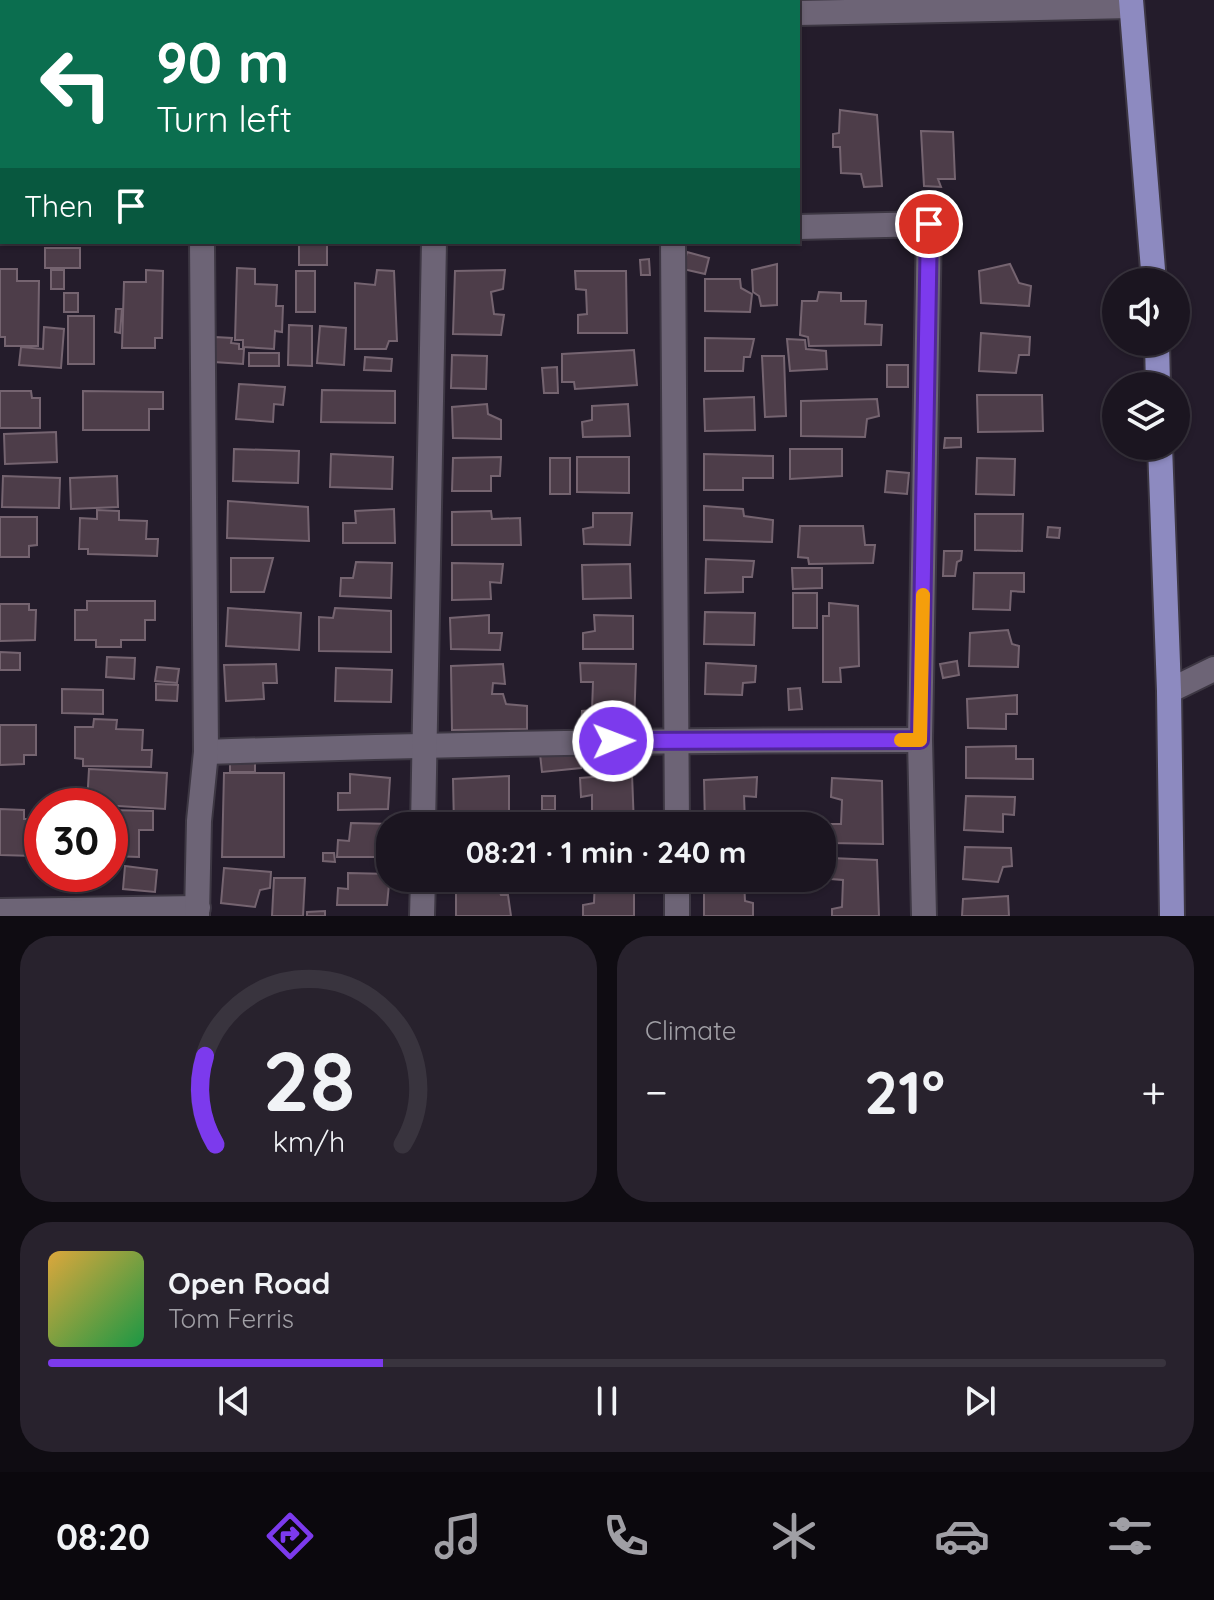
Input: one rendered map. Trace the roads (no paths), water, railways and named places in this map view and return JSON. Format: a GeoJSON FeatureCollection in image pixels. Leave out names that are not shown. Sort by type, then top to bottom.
{"type":"FeatureCollection","features":[{"type":"Feature","properties":{"kind":"main road"},"geometry":{"type":"LineString","coordinates":[[1131,3],[1153,268]]}},
{"type":"Feature","properties":{"kind":"main road"},"geometry":{"type":"LineString","coordinates":[[1161,460],[1169,691],[1172,916]]}},
{"type":"Feature","properties":{"kind":"street"},"geometry":{"type":"LineString","coordinates":[[800,13],[1131,3]]}},
{"type":"Feature","properties":{"kind":"street"},"geometry":{"type":"LineString","coordinates":[[800,227],[929,224],[920,740],[924,916]]}},
{"type":"Feature","properties":{"kind":"street"},"geometry":{"type":"LineString","coordinates":[[0,911],[197,912],[199,821],[206,752],[202,244]]}},
{"type":"Feature","properties":{"kind":"street"},"geometry":{"type":"LineString","coordinates":[[423,812],[434,244]]}},
{"type":"Feature","properties":{"kind":"street"},"geometry":{"type":"LineString","coordinates":[[673,244],[677,812]]}},
{"type":"Feature","properties":{"kind":"street"},"geometry":{"type":"LineString","coordinates":[[1169,691],[1214,669]]}},
{"type":"Feature","properties":{"kind":"street"},"geometry":{"type":"LineString","coordinates":[[206,752],[677,740],[920,740]]}},
{"type":"Feature","properties":{"kind":"street"},"geometry":{"type":"LineString","coordinates":[[422,916],[423,892]]}},
{"type":"Feature","properties":{"kind":"street"},"geometry":{"type":"LineString","coordinates":[[677,892],[677,916]]}}]}
